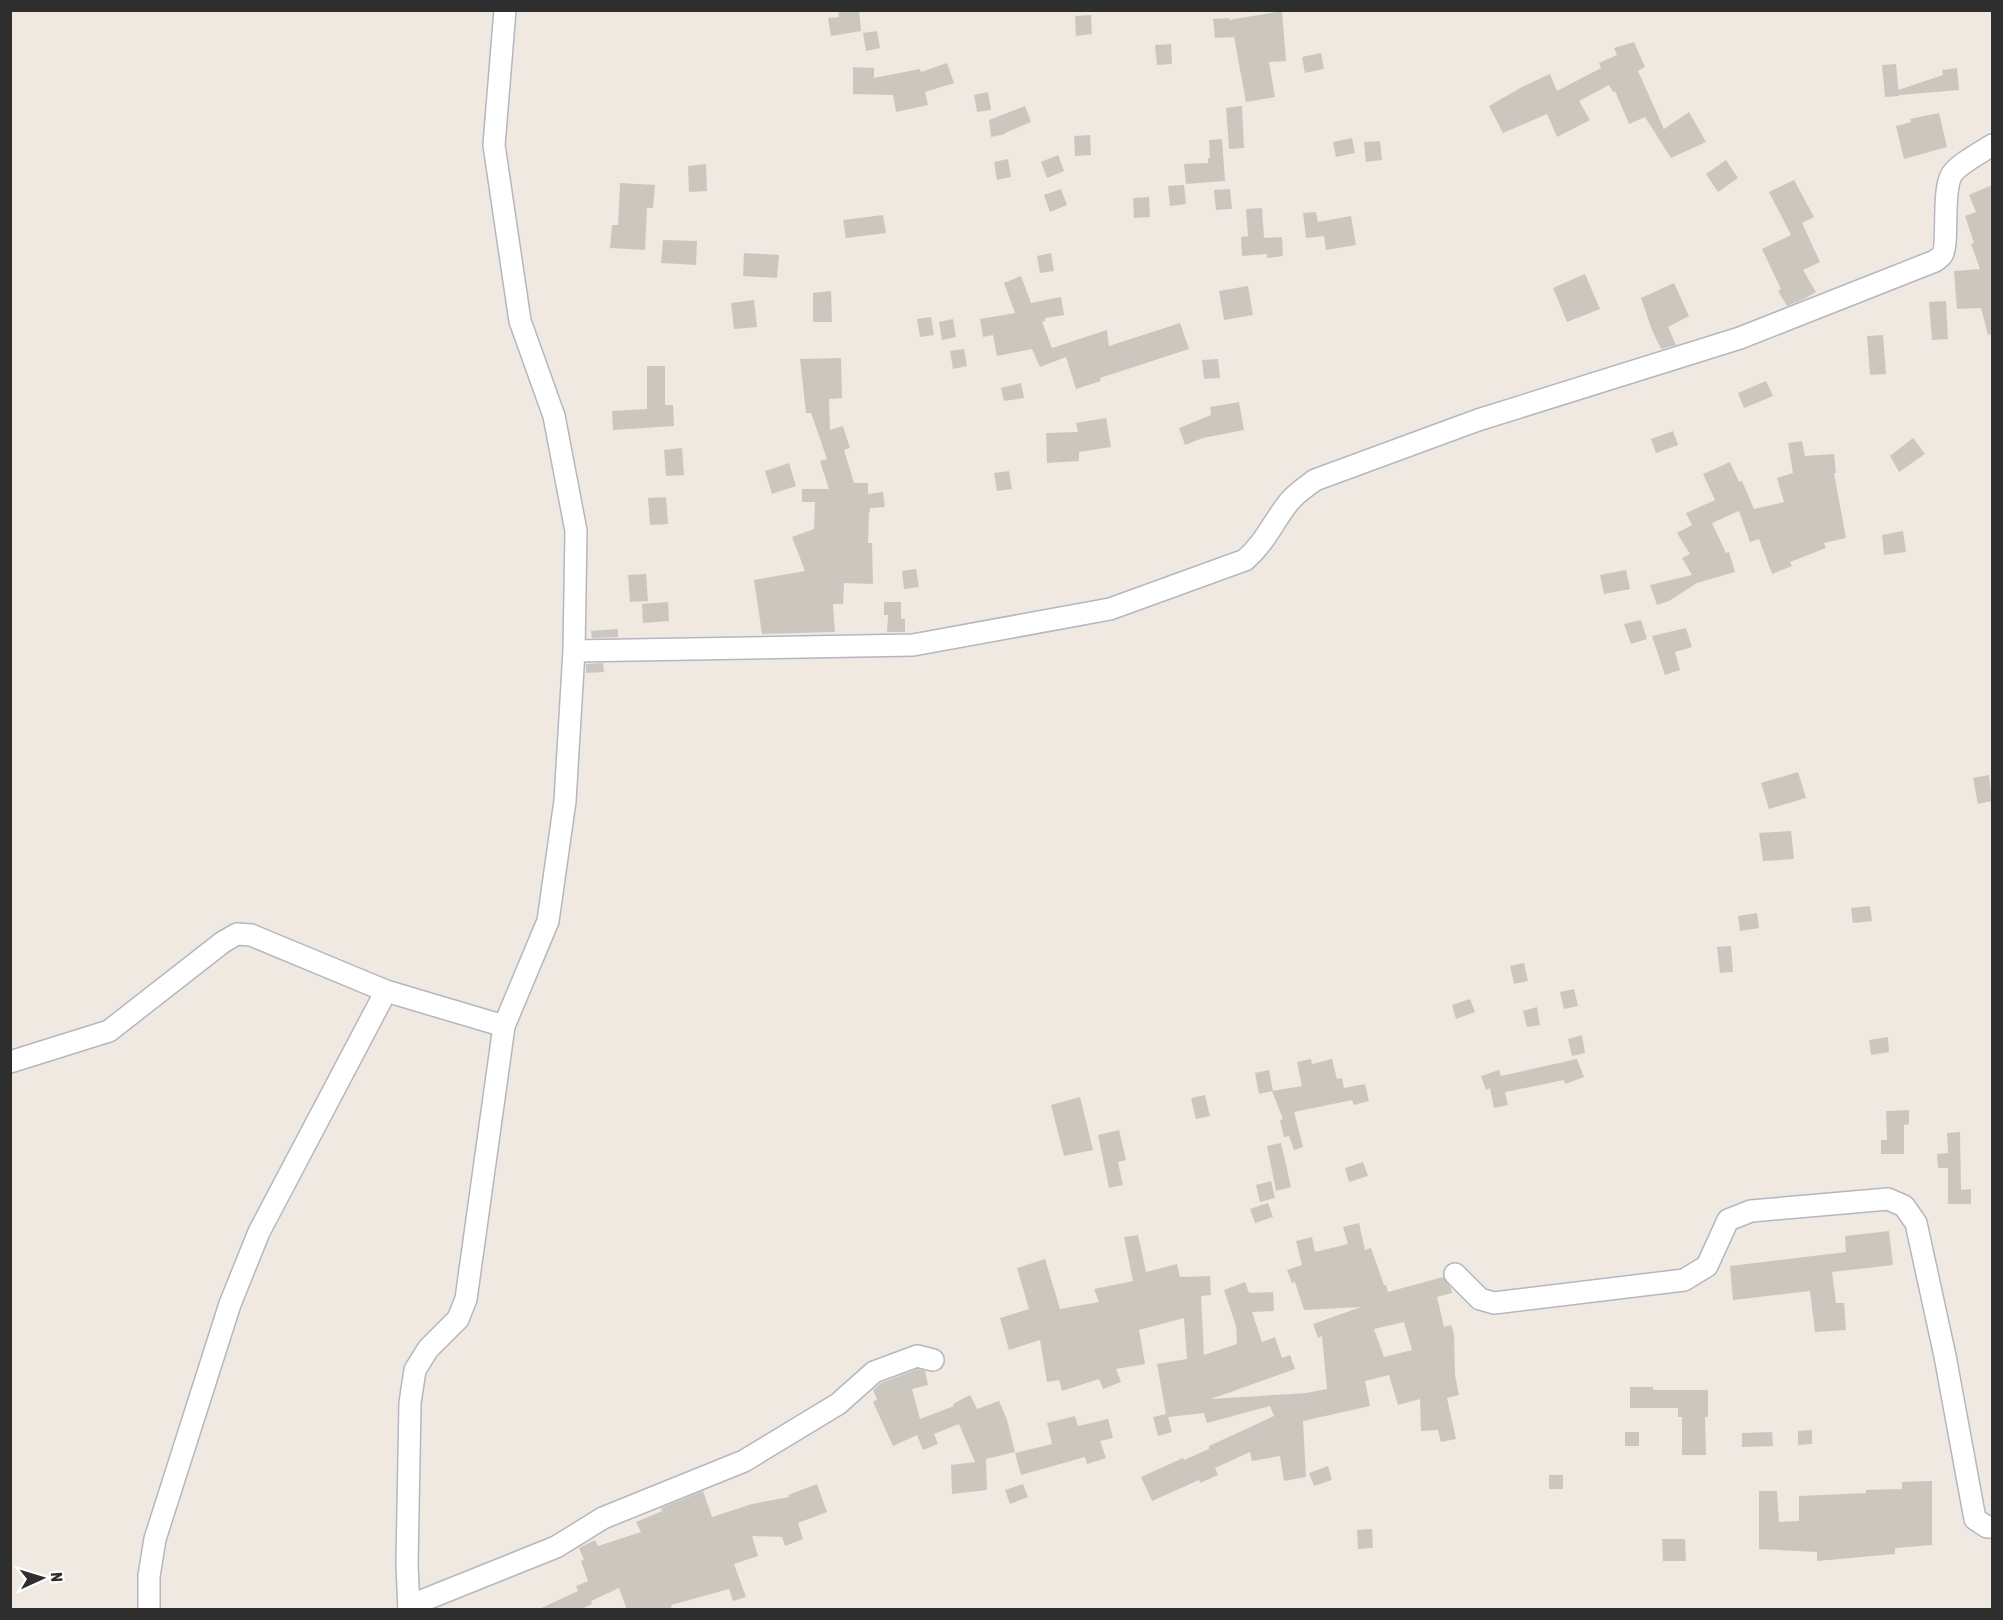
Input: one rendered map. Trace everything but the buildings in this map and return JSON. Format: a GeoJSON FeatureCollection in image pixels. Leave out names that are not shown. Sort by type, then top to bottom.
{"type":"FeatureCollection","features":[{"type":"Feature","properties":{"kind":"street"},"geometry":{"type":"LineString","coordinates":[[505,10],[494,145],[520,321],[554,416],[576,531],[574,651],[565,801],[548,921],[504,1026],[466,1299],[458,1319],[428,1349],[415,1370],[410,1403],[407,1564],[409,1608],[556,1546],[603,1518],[744,1461],[838,1404],[874,1372],[917,1356],[933,1360]]}},
{"type":"Feature","properties":{"kind":"street"},"geometry":{"type":"LineString","coordinates":[[574,651],[912,645],[1110,609],[1245,560],[1258,548],[1289,502],[1298,492],[1315,480],[1478,420],[1740,338],[1935,261],[1942,256],[1944,249],[1945,217],[1951,175],[1992,145]]}},
{"type":"Feature","properties":{"kind":"street"},"geometry":{"type":"LineString","coordinates":[[10,1062],[109,1031],[223,942],[237,934],[251,935],[386,991],[504,1026]]}},
{"type":"Feature","properties":{"kind":"street"},"geometry":{"type":"LineString","coordinates":[[149,1610],[149,1576],[155,1539],[230,1304],[259,1232],[386,991]]}},
{"type":"Feature","properties":{"kind":"street"},"geometry":{"type":"LineString","coordinates":[[1455,1274],[1480,1299],[1494,1303],[1684,1280],[1707,1266],[1728,1220],[1750,1211],[1888,1199],[1904,1206],[1916,1223],[1945,1356],[1975,1519],[1992,1527]]}}]}
